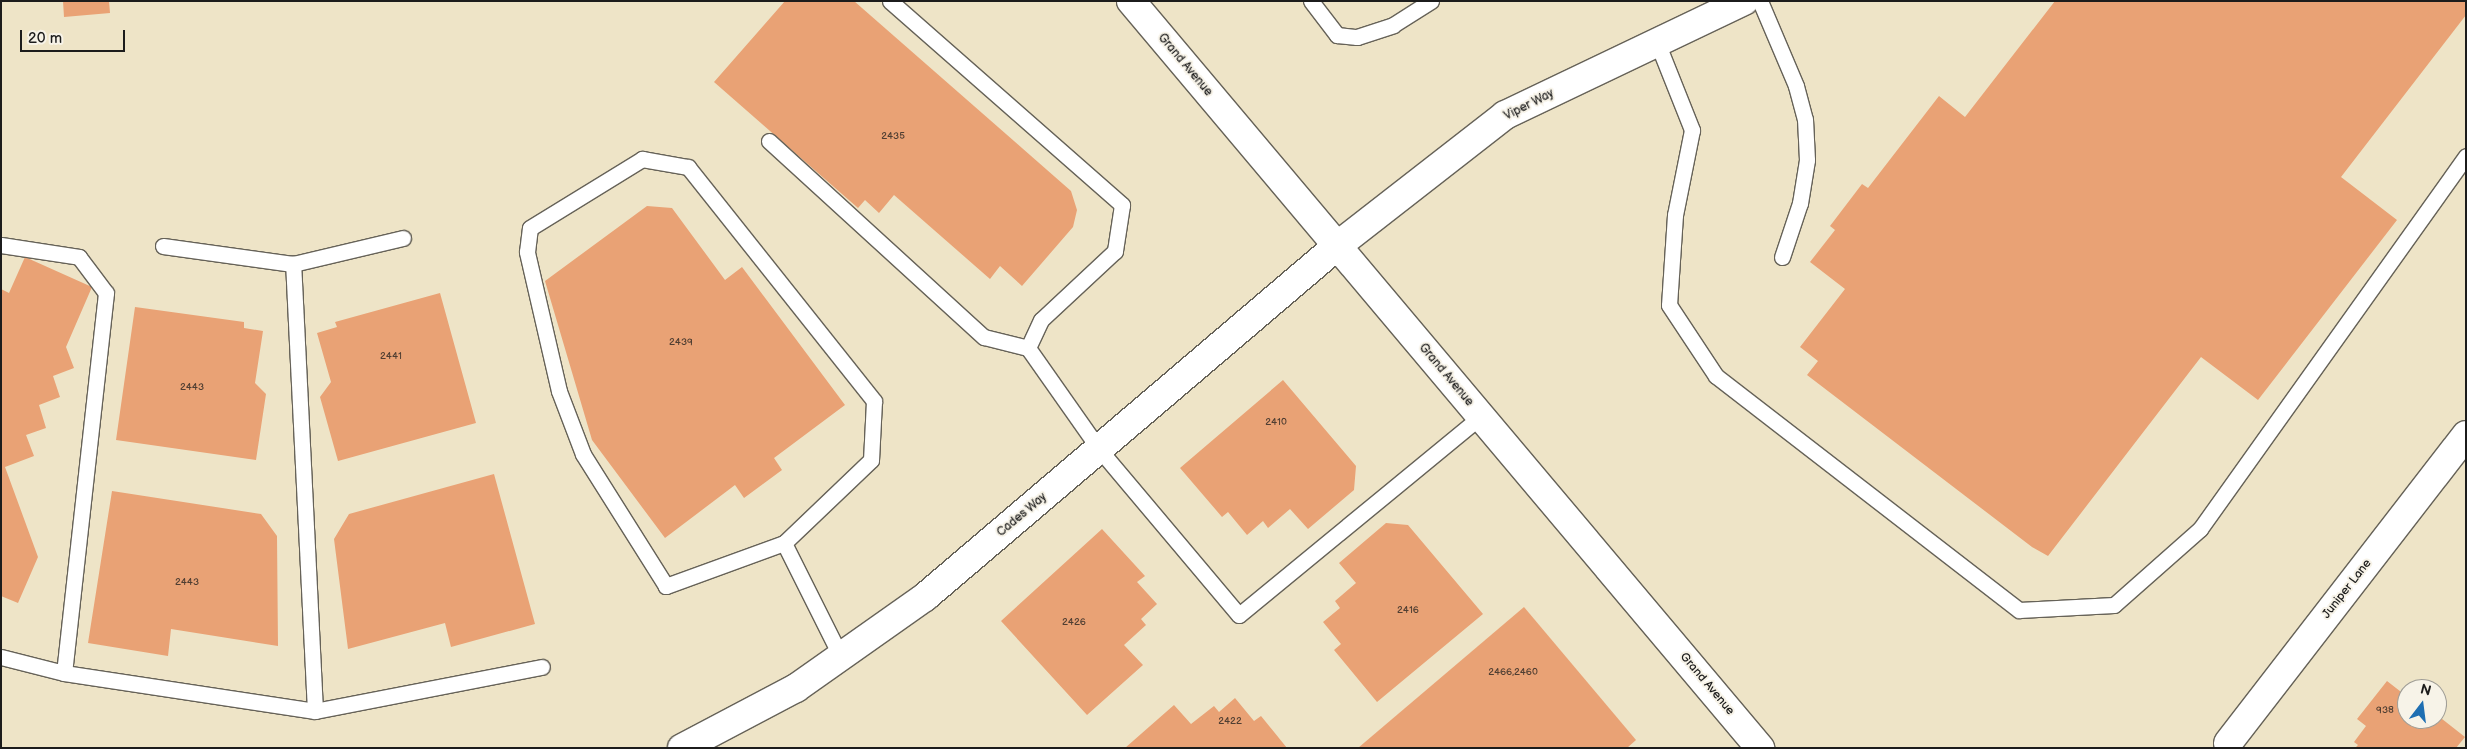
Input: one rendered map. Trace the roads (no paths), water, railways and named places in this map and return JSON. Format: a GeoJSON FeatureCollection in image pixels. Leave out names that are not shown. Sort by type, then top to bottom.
{"type":"FeatureCollection","features":[{"type":"Feature","properties":{"kind":"street","name":"Grand Avenue"},"geometry":{"type":"LineString","coordinates":[[1131,1],[1481,416],[1753,745]]}},
{"type":"Feature","properties":{"kind":"street","name":"Viper Way"},"geometry":{"type":"LineString","coordinates":[[1337,246],[1505,115],[1744,1]]}},
{"type":"Feature","properties":{"kind":"street","name":"Cades Way"},"geometry":{"type":"LineString","coordinates":[[682,748],[796,688],[925,597],[1337,246]]}},
{"type":"Feature","properties":{"kind":"street","name":"Juniper Lane"},"geometry":{"type":"LineString","coordinates":[[2228,743],[2466,435]]}},
{"type":"Feature","properties":{"kind":"lane"},"geometry":{"type":"LineString","coordinates":[[890,1],[1122,205],[1115,251],[1041,320],[1028,348]]}},
{"type":"Feature","properties":{"kind":"lane"},"geometry":{"type":"LineString","coordinates":[[1311,1],[1337,35],[1357,37],[1394,25],[1431,1]]}},
{"type":"Feature","properties":{"kind":"lane"},"geometry":{"type":"LineString","coordinates":[[1760,1],[1796,86],[1805,119],[1807,160],[1800,204],[1782,257]]}},
{"type":"Feature","properties":{"kind":"lane"},"geometry":{"type":"LineString","coordinates":[[1657,42],[1692,130],[1675,215],[1669,305],[1716,376],[2019,610],[2114,605],[2200,529],[2466,156]]}},
{"type":"Feature","properties":{"kind":"lane"},"geometry":{"type":"LineString","coordinates":[[769,141],[984,337],[1028,348],[1099,449],[1239,615],[1481,416]]}},
{"type":"Feature","properties":{"kind":"lane"},"geometry":{"type":"LineString","coordinates":[[642,159],[688,167],[874,401],[872,460],[784,543],[666,586],[583,454],[559,391],[527,252],[530,228],[642,159]]}},
{"type":"Feature","properties":{"kind":"lane"},"geometry":{"type":"LineString","coordinates":[[163,246],[293,264],[403,238]]}},
{"type":"Feature","properties":{"kind":"lane"},"geometry":{"type":"LineString","coordinates":[[1,245],[79,257],[106,293],[64,674]]}},
{"type":"Feature","properties":{"kind":"lane"},"geometry":{"type":"LineString","coordinates":[[293,264],[315,711]]}},
{"type":"Feature","properties":{"kind":"lane"},"geometry":{"type":"LineString","coordinates":[[784,543],[840,657]]}},
{"type":"Feature","properties":{"kind":"lane"},"geometry":{"type":"LineString","coordinates":[[1,657],[64,674],[315,711],[542,668]]}}]}
